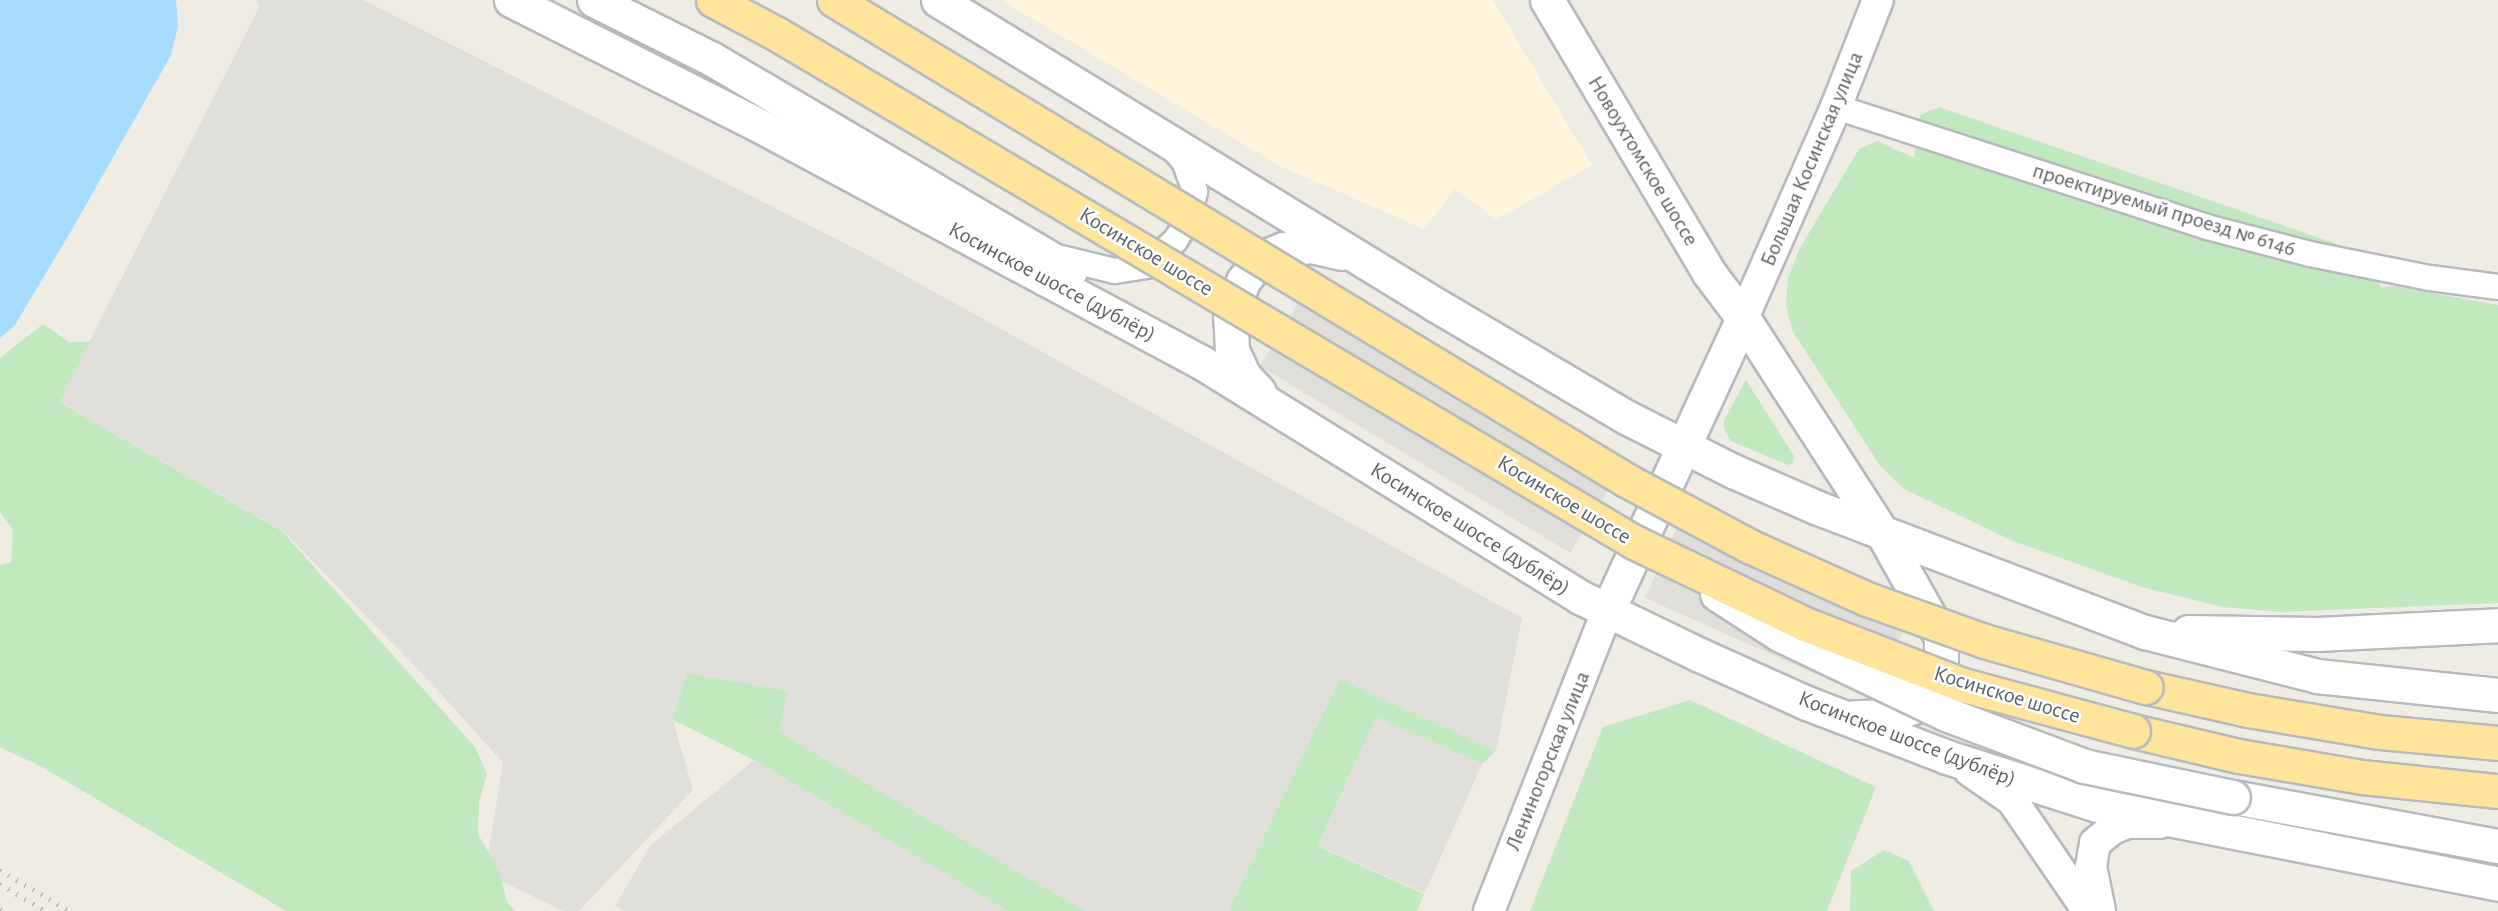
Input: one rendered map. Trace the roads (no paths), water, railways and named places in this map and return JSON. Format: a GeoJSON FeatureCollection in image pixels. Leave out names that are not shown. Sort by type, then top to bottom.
{"type":"FeatureCollection","features":[{"type":"Feature","properties":{"kind":"highway","name":"Косинское шоссе"},"geometry":{"type":"LineString","coordinates":[[713,0],[787,40],[1634,542],[1805,624],[1963,685],[2133,731],[2239,756],[2362,777],[2498,791]]}},
{"type":"Feature","properties":{"kind":"highway","name":"Косинское шоссе"},"geometry":{"type":"LineString","coordinates":[[834,0],[1626,480],[1749,546],[1867,599],[1984,641],[2146,687],[2248,710],[2380,732],[2498,743]]}},
{"type":"Feature","properties":{"kind":"main road","name":"Косинское шоссе (дублёр)"},"geometry":{"type":"LineString","coordinates":[[511,0],[768,130],[1201,362],[1527,566],[1607,612],[1842,717],[1947,757],[2097,805],[2184,825],[2498,884]]}},
{"type":"Feature","properties":{"kind":"main road"},"geometry":{"type":"LineString","coordinates":[[594,0],[712,59],[1046,254],[1201,362]]}},
{"type":"Feature","properties":{"kind":"main road"},"geometry":{"type":"LineString","coordinates":[[938,0],[1359,259],[1628,418],[1686,448],[1883,534],[2140,630],[2239,658],[2317,676],[2498,695]]}},
{"type":"Feature","properties":{"kind":"main road","name":"Новоухтомское шоссе"},"geometry":{"type":"LineString","coordinates":[[1547,0],[1709,273],[1743,318],[1883,534],[1941,638],[1941,678],[1925,703],[1887,716],[1842,717]]}},
{"type":"Feature","properties":{"kind":"main road"},"geometry":{"type":"LineString","coordinates":[[1266,401],[1244,376],[1232,350],[1230,317],[1243,281],[1261,258],[1283,249],[1311,246],[1359,259]]}},
{"type":"Feature","properties":{"kind":"main road"},"geometry":{"type":"LineString","coordinates":[[1607,612],[1686,448],[1743,318]]}},
{"type":"Feature","properties":{"kind":"main road"},"geometry":{"type":"LineString","coordinates":[[1634,542],[1779,634],[1946,714],[2084,766],[2498,846]]}},
{"type":"Feature","properties":{"kind":"main road"},"geometry":{"type":"LineString","coordinates":[[2140,630],[2317,634],[2498,625]]}},
{"type":"Feature","properties":{"kind":"street","name":"Большая Косинская улица"},"geometry":{"type":"LineString","coordinates":[[1743,318],[1836,107],[1878,0]]}},
{"type":"Feature","properties":{"kind":"street","name":"проектируемый проезд № 6146"},"geometry":{"type":"LineString","coordinates":[[1836,107],[2207,227],[2310,254],[2430,278],[2498,287]]}},
{"type":"Feature","properties":{"kind":"street"},"geometry":{"type":"LineString","coordinates":[[1046,254],[1085,267],[1115,272],[1146,266],[1175,241],[1188,219],[1196,190],[1185,163],[1164,138]]}},
{"type":"Feature","properties":{"kind":"street","name":"Лениногорская улица"},"geometry":{"type":"LineString","coordinates":[[1489,911],[1607,612]]}},
{"type":"Feature","properties":{"kind":"street"},"geometry":{"type":"LineString","coordinates":[[1947,757],[2012,800],[2088,911]]}},
{"type":"Feature","properties":{"kind":"street"},"geometry":{"type":"LineString","coordinates":[[2100,911],[2091,866],[2095,843],[2102,835],[2127,823],[2184,825]]}},
{"type":"Feature","properties":{"kind":"water"},"geometry":{"type":"Polygon","coordinates":[[[0,0],[176,0],[178,26],[171,55],[70,233],[15,325],[0,338],[0,0]]]}},
{"type":"Feature","properties":{"kind":"railway"},"geometry":{"type":"LineString","coordinates":[[0,870],[70,911]]}},
{"type":"Feature","properties":{"kind":"railway"},"geometry":{"type":"LineString","coordinates":[[0,884],[46,911]]}}]}
